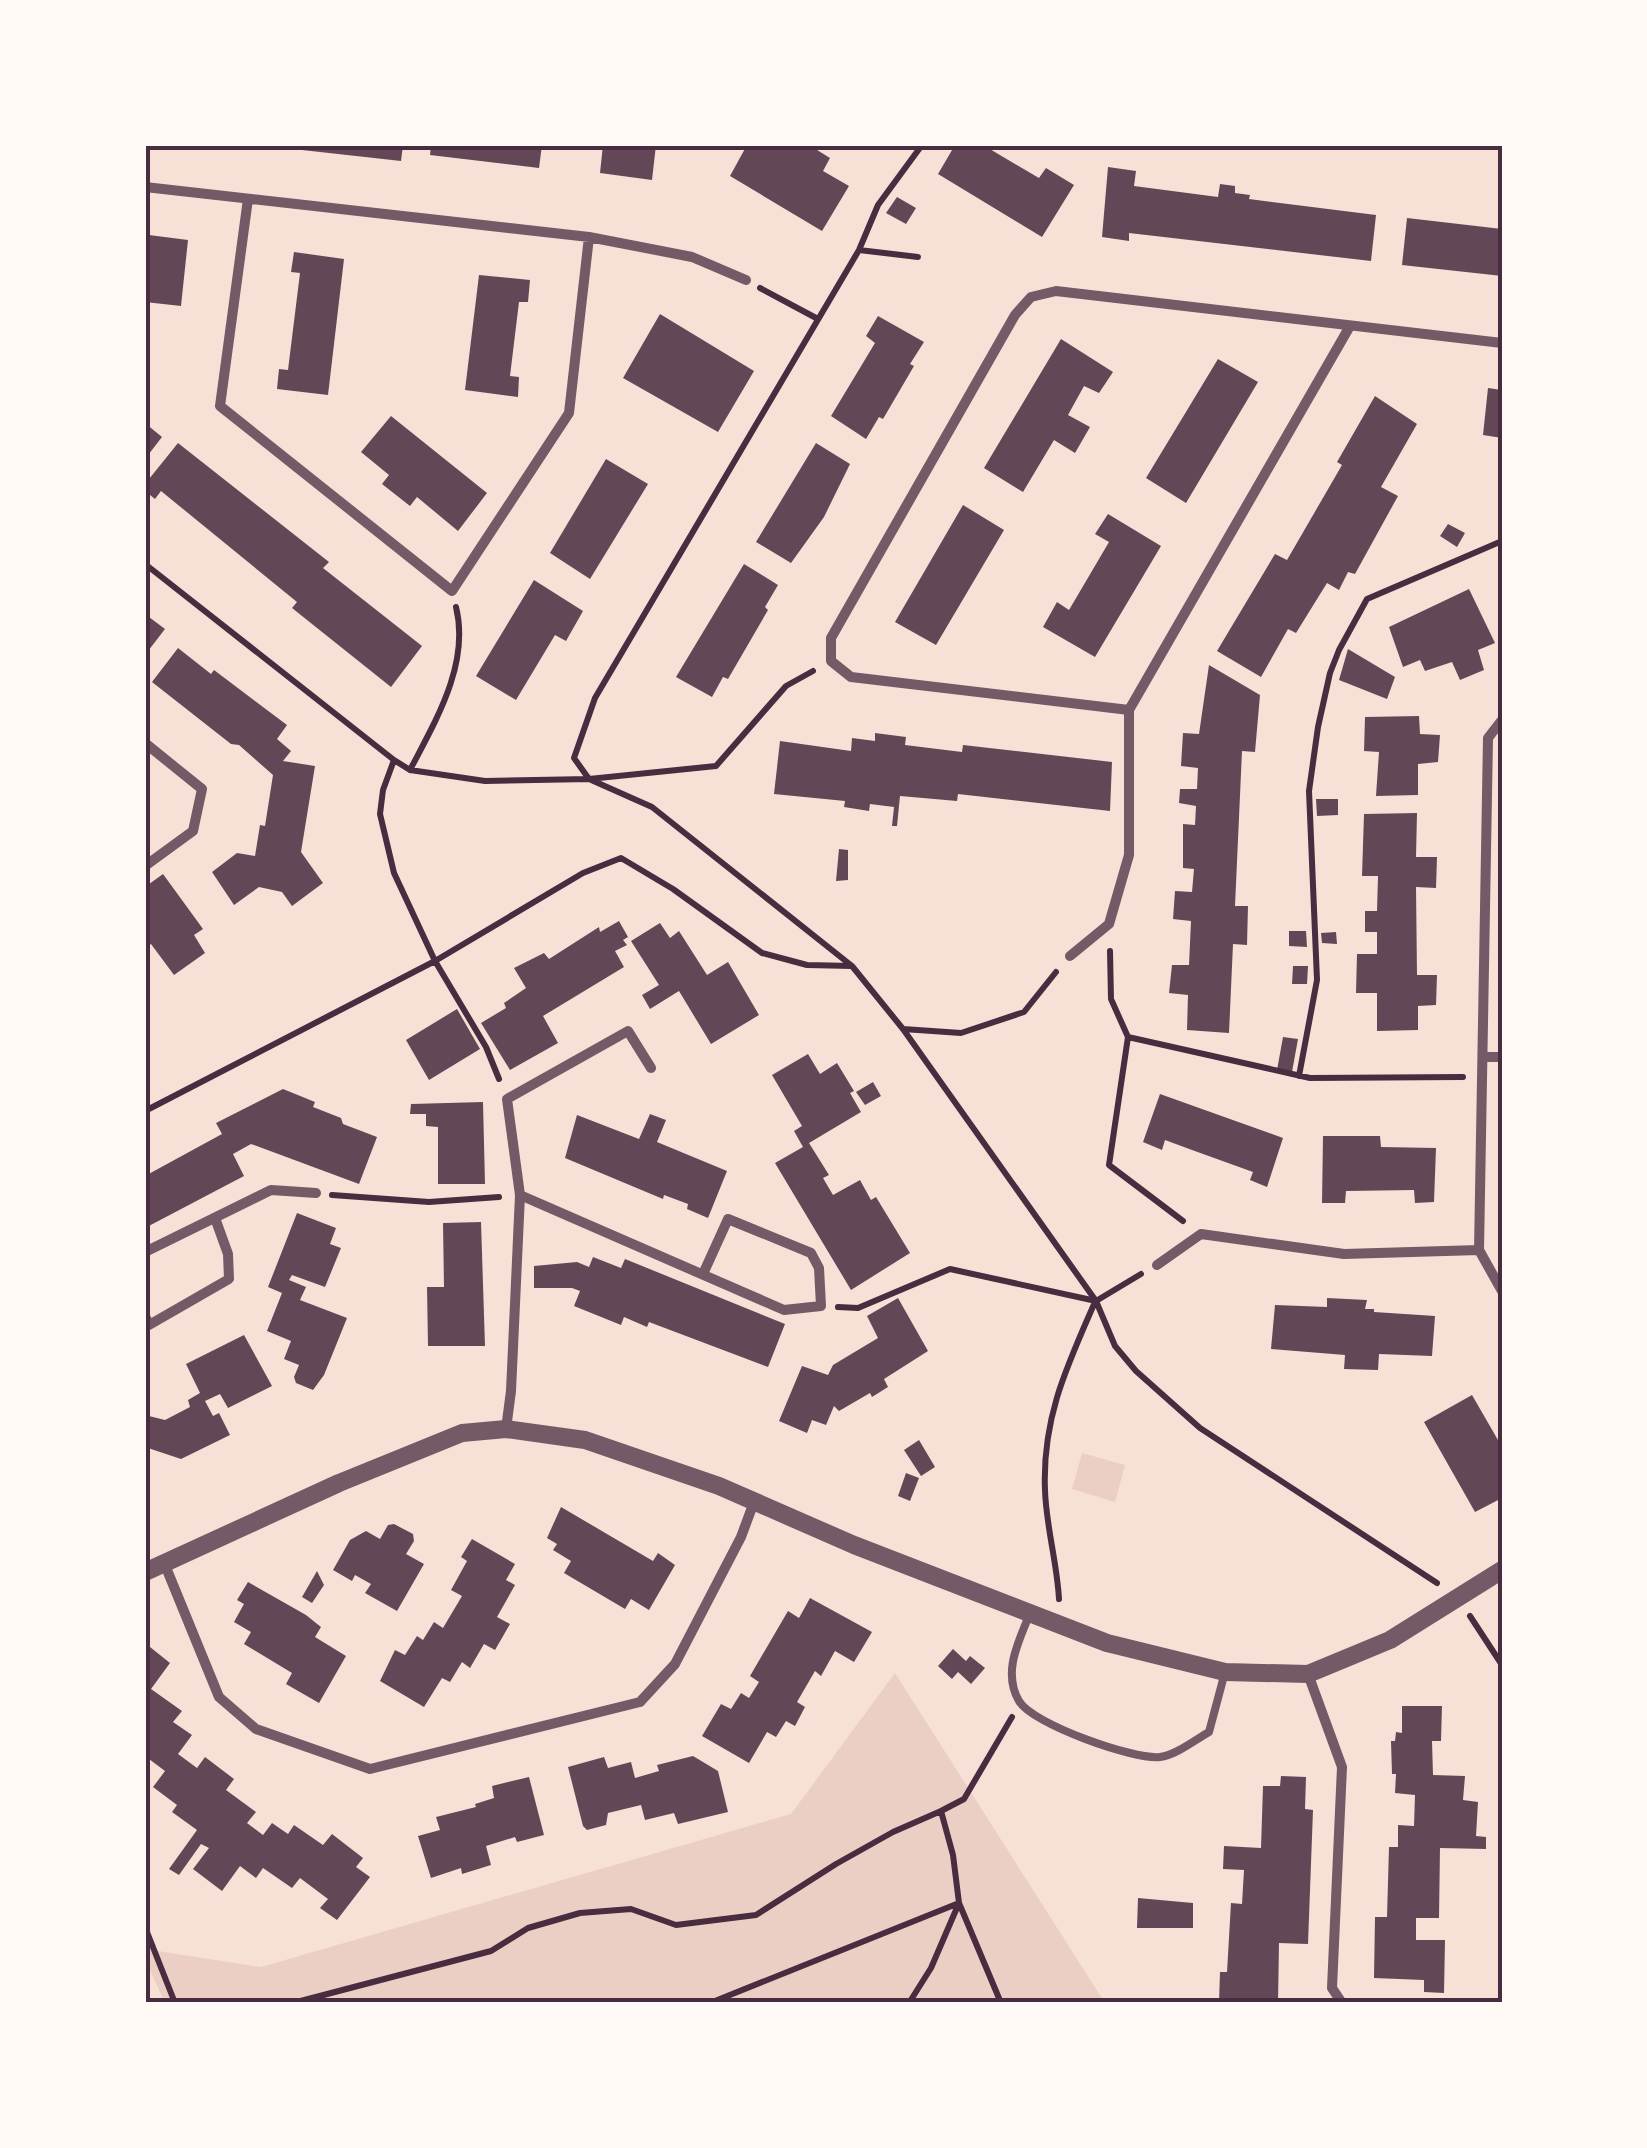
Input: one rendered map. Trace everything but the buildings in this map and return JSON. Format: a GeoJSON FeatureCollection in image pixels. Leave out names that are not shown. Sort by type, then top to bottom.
{"type":"FeatureCollection","features":[{"type":"Feature","properties":{"kind":"street"},"geometry":{"type":"LineString","coordinates":[[145,188],[589,238],[692,257],[746,280]]}},
{"type":"Feature","properties":{"kind":"street"},"geometry":{"type":"LineString","coordinates":[[248,199],[220,406],[452,591],[569,413],[589,238]]}},
{"type":"Feature","properties":{"kind":"street"},"geometry":{"type":"LineString","coordinates":[[1129,710],[851,678],[831,661],[831,638],[1015,315],[1032,298],[1056,291],[1502,343]]}},
{"type":"Feature","properties":{"kind":"street"},"geometry":{"type":"LineString","coordinates":[[1070,956],[1109,924],[1129,855],[1129,710],[1350,326]]}},
{"type":"Feature","properties":{"kind":"street"},"geometry":{"type":"LineString","coordinates":[[1502,720],[1488,738],[1479,1250],[1502,1290]]}},
{"type":"Feature","properties":{"kind":"street"},"geometry":{"type":"LineString","coordinates":[[145,743],[202,789],[193,831],[145,866]]}},
{"type":"Feature","properties":{"kind":"street"},"geometry":{"type":"LineString","coordinates":[[506,1429],[520,1195],[507,1098],[628,1032],[651,1068]]}},
{"type":"Feature","properties":{"kind":"street"},"geometry":{"type":"LineString","coordinates":[[1484,1056],[1502,1057]]}},
{"type":"Feature","properties":{"kind":"street"},"geometry":{"type":"LineString","coordinates":[[145,1252],[271,1190],[316,1193]]}},
{"type":"Feature","properties":{"kind":"street"},"geometry":{"type":"LineString","coordinates":[[520,1195],[784,1310],[821,1306],[819,1268],[811,1253],[728,1219],[702,1274]]}},
{"type":"Feature","properties":{"kind":"street"},"geometry":{"type":"LineString","coordinates":[[145,1316],[149,1325],[229,1279],[228,1254],[215,1218]]}},
{"type":"Feature","properties":{"kind":"street"},"geometry":{"type":"LineString","coordinates":[[1157,1265],[1202,1234],[1344,1254],[1479,1250]]}},
{"type":"Feature","properties":{"kind":"street"},"geometry":{"type":"LineString","coordinates":[[145,1572],[462,1433],[506,1429],[585,1440],[718,1486],[1060,1626],[1107,1643],[1225,1672],[1308,1674],[1390,1640],[1502,1570]]}},
{"type":"Feature","properties":{"kind":"street"},"geometry":{"type":"LineString","coordinates":[[164,1564],[219,1697],[256,1729],[370,1770],[640,1702],[674,1664],[740,1538],[754,1502]]}},
{"type":"Feature","properties":{"kind":"street"},"geometry":{"type":"LineString","coordinates":[[1308,1674],[1342,1767],[1332,1988],[1342,2003]]}},
{"type":"Feature","properties":{"kind":"lane"},"geometry":{"type":"LineString","coordinates":[[1030,1613],[1013,1657],[1012,1676],[1020,1704],[1047,1724],[1134,1754],[1162,1757],[1208,1732],[1225,1672]]}},
{"type":"Feature","properties":{"kind":"path"},"geometry":{"type":"LineString","coordinates":[[922,145],[878,205],[859,250],[596,698],[574,758],[589,779],[652,807],[852,966],[903,1029],[1096,1301],[1115,1346],[1136,1371],[1200,1428],[1458,1598],[1502,1665]]}},
{"type":"Feature","properties":{"kind":"path"},"geometry":{"type":"LineString","coordinates":[[859,250],[918,257]]}},
{"type":"Feature","properties":{"kind":"path"},"geometry":{"type":"LineString","coordinates":[[746,280],[818,319]]}},
{"type":"Feature","properties":{"kind":"path"},"geometry":{"type":"LineString","coordinates":[[1299,1076],[1316,980],[1310,791],[1330,673],[1367,599],[1502,542]]}},
{"type":"Feature","properties":{"kind":"path"},"geometry":{"type":"LineString","coordinates":[[145,564],[394,760],[410,770],[485,781],[589,779],[716,766],[786,686],[831,661]]}},
{"type":"Feature","properties":{"kind":"path"},"geometry":{"type":"LineString","coordinates":[[410,770],[448,697],[461,626],[452,591]]}},
{"type":"Feature","properties":{"kind":"path"},"geometry":{"type":"LineString","coordinates":[[394,760],[383,790],[380,814],[394,873],[435,961],[486,1047],[507,1098]]}},
{"type":"Feature","properties":{"kind":"path"},"geometry":{"type":"LineString","coordinates":[[145,1111],[435,961],[583,873],[620,858],[673,889],[762,953],[808,965],[852,966]]}},
{"type":"Feature","properties":{"kind":"path"},"geometry":{"type":"LineString","coordinates":[[1109,924],[1111,999],[1128,1037],[1109,1165],[1202,1234]]}},
{"type":"Feature","properties":{"kind":"path"},"geometry":{"type":"LineString","coordinates":[[903,1029],[960,1034],[1024,1012],[1070,956]]}},
{"type":"Feature","properties":{"kind":"path"},"geometry":{"type":"LineString","coordinates":[[1128,1037],[1299,1076],[1484,1076]]}},
{"type":"Feature","properties":{"kind":"path"},"geometry":{"type":"LineString","coordinates":[[316,1193],[429,1202],[520,1195]]}},
{"type":"Feature","properties":{"kind":"path"},"geometry":{"type":"LineString","coordinates":[[1060,1626],[1045,1492],[1045,1436],[1068,1363],[1096,1301],[1157,1265]]}},
{"type":"Feature","properties":{"kind":"path"},"geometry":{"type":"LineString","coordinates":[[821,1306],[858,1308],[950,1268],[1096,1301]]}},
{"type":"Feature","properties":{"kind":"path"},"geometry":{"type":"LineString","coordinates":[[293,2003],[490,1952],[528,1928],[580,1913],[631,1909],[676,1925],[756,1916],[892,1832],[964,1798],[1020,1704]]}},
{"type":"Feature","properties":{"kind":"path"},"geometry":{"type":"LineString","coordinates":[[940,1811],[954,1854],[958,1903],[1001,2003]]}},
{"type":"Feature","properties":{"kind":"path"},"geometry":{"type":"LineString","coordinates":[[710,2003],[958,1903]]}},
{"type":"Feature","properties":{"kind":"path"},"geometry":{"type":"LineString","coordinates":[[910,2003],[937,1956],[958,1903]]}},
{"type":"Feature","properties":{"kind":"path"},"geometry":{"type":"LineString","coordinates":[[145,1927],[174,2003]]}},
{"type":"Feature","properties":{"kind":"shaded area"},"geometry":{"type":"Polygon","coordinates":[[[1082,1453],[1125,1465],[1115,1502],[1072,1489],[1082,1453]]]}},
{"type":"Feature","properties":{"kind":"shaded area"},"geometry":{"type":"Polygon","coordinates":[[[895,1673],[1105,2003],[165,2003],[145,1959],[145,1949],[261,1967],[791,1814],[895,1673]]]}}]}
